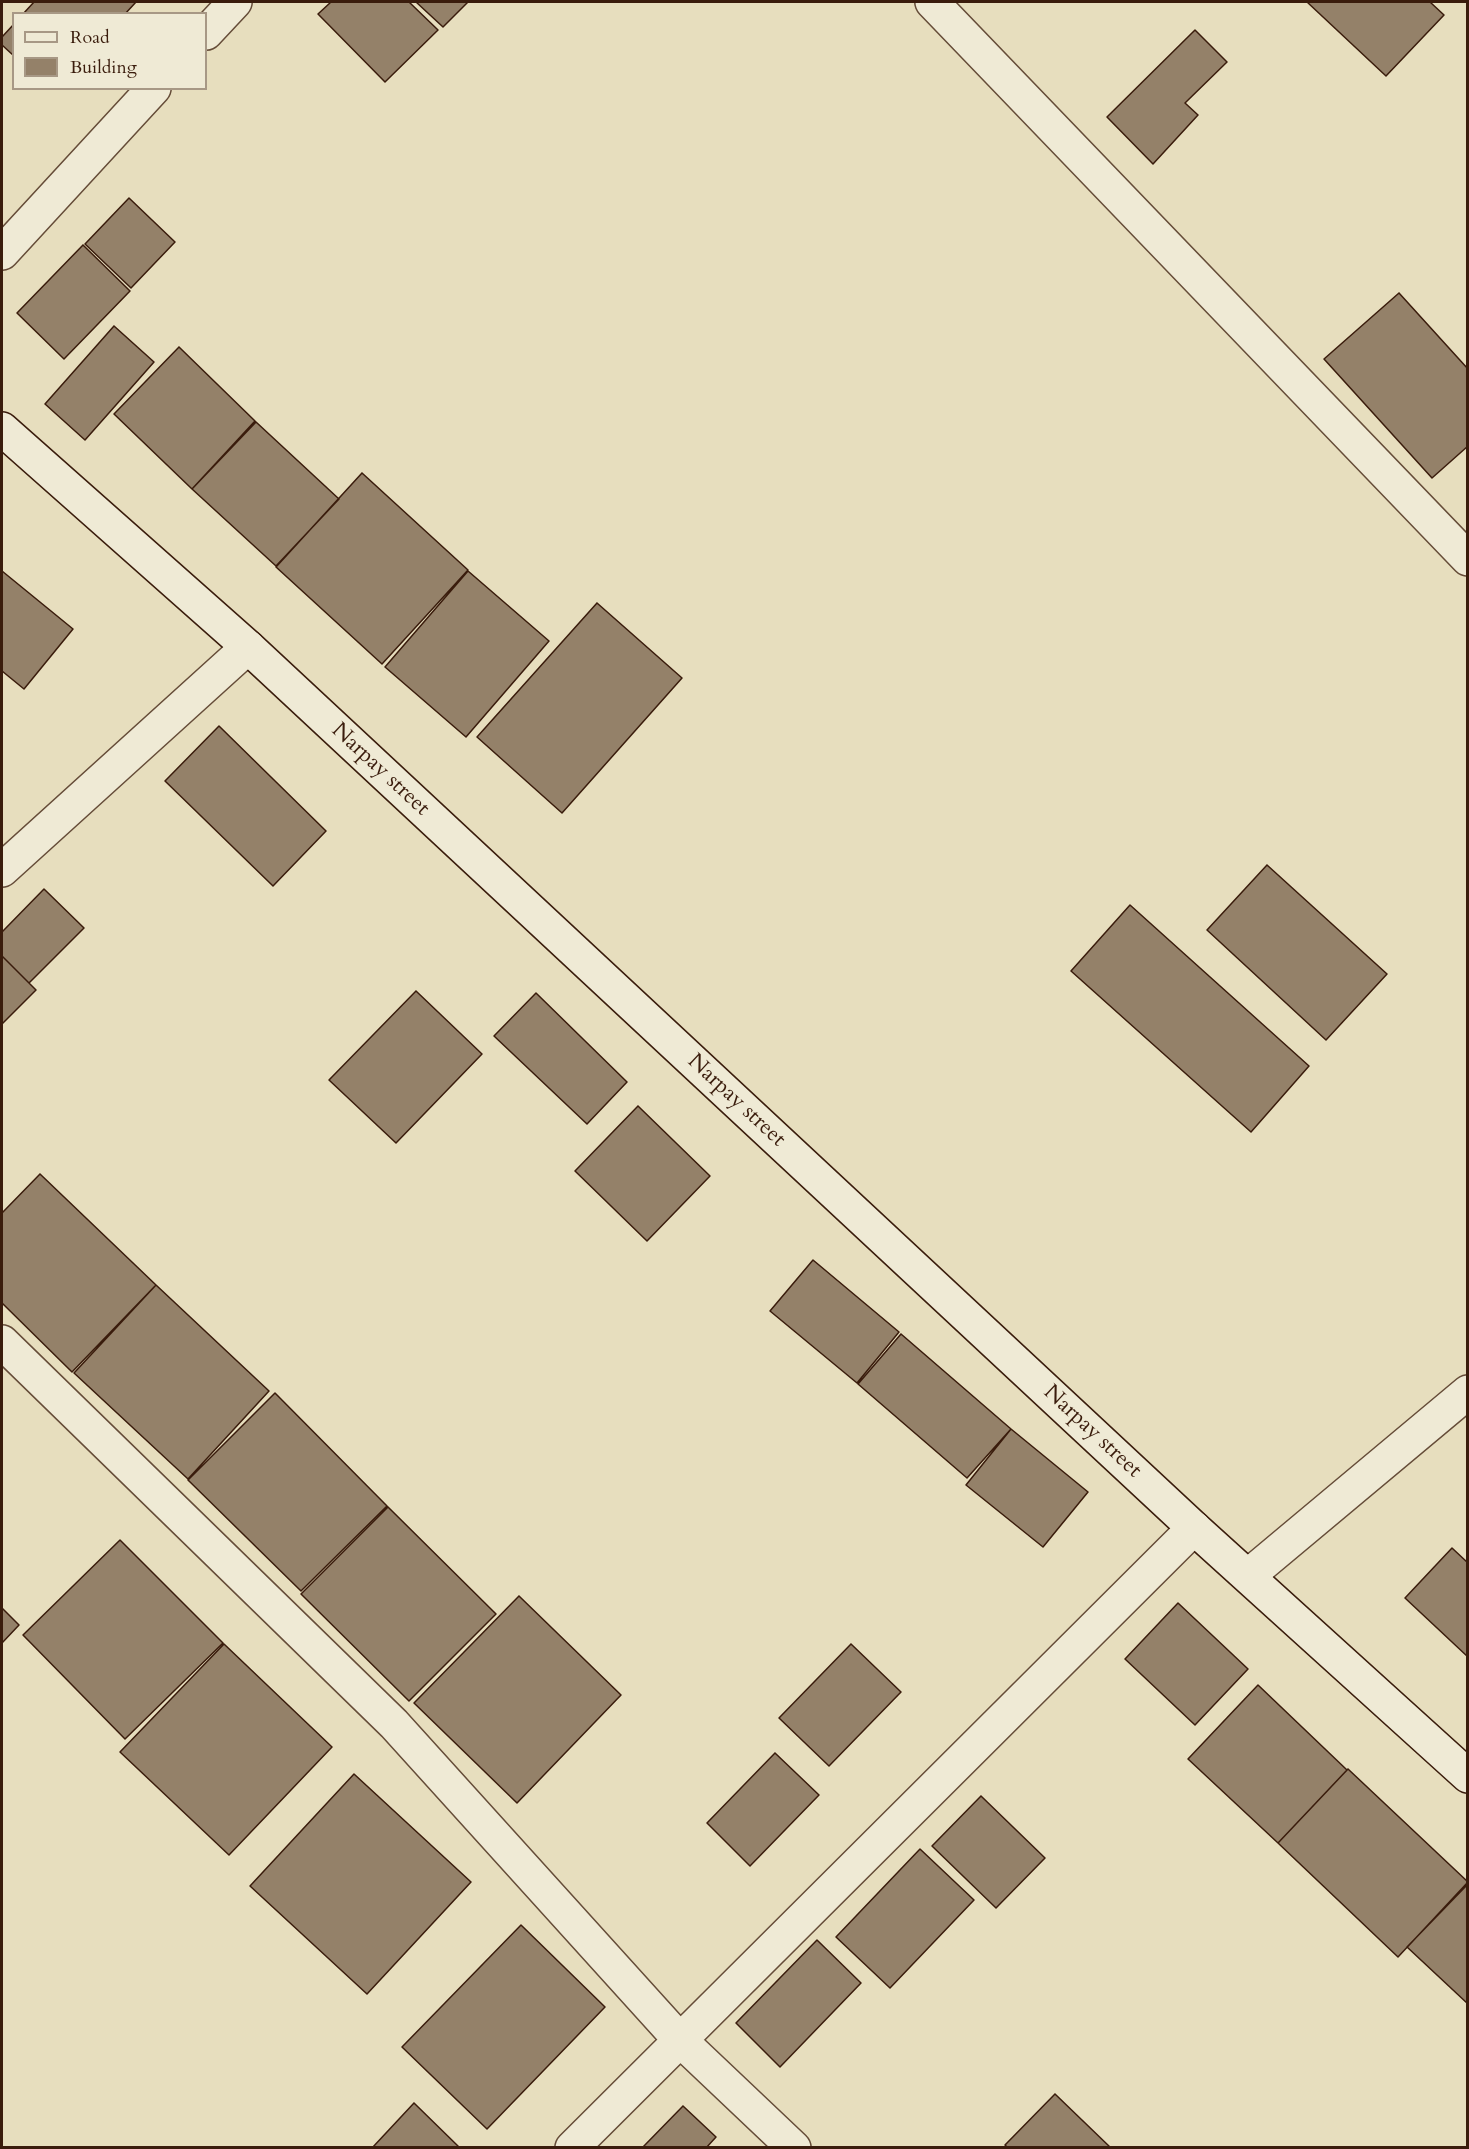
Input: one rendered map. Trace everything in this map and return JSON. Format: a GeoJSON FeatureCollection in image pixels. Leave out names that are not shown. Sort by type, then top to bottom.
{"type":"FeatureCollection","features":[{"type":"Feature","properties":{"kind":"street"},"geometry":{"type":"LineString","coordinates":[[207,32],[235,2]]}},
{"type":"Feature","properties":{"kind":"street"},"geometry":{"type":"LineString","coordinates":[[932,2],[1467,560]]}},
{"type":"Feature","properties":{"kind":"street"},"geometry":{"type":"LineString","coordinates":[[2,253],[152,90]]}},
{"type":"Feature","properties":{"kind":"street","name":"Narpay street"},"geometry":{"type":"LineString","coordinates":[[2,429],[248,647],[1194,1528],[1467,1776]]}},
{"type":"Feature","properties":{"kind":"street"},"geometry":{"type":"LineString","coordinates":[[2,870],[248,647]]}},
{"type":"Feature","properties":{"kind":"street"},"geometry":{"type":"LineString","coordinates":[[2,1342],[394,1724],[679,2038],[794,2148]]}},
{"type":"Feature","properties":{"kind":"street"},"geometry":{"type":"LineString","coordinates":[[1248,1576],[1467,1392]]}},
{"type":"Feature","properties":{"kind":"street"},"geometry":{"type":"LineString","coordinates":[[572,2148],[679,2038],[1194,1528]]}},
{"type":"Feature","properties":{"kind":"building"},"geometry":{"type":"Polygon","coordinates":[[[34,2],[136,2],[127,12],[25,12],[34,2]]]}},
{"type":"Feature","properties":{"kind":"building"},"geometry":{"type":"Polygon","coordinates":[[[331,2],[409,2],[438,30],[385,82],[318,14],[331,2]]]}},
{"type":"Feature","properties":{"kind":"building"},"geometry":{"type":"Polygon","coordinates":[[[416,2],[468,2],[443,27],[416,2]]]}},
{"type":"Feature","properties":{"kind":"building"},"geometry":{"type":"Polygon","coordinates":[[[1307,2],[1430,2],[1444,15],[1386,76],[1307,2]]]}},
{"type":"Feature","properties":{"kind":"building"},"geometry":{"type":"Polygon","coordinates":[[[12,26],[12,54],[2,45],[2,37],[12,26]]]}},
{"type":"Feature","properties":{"kind":"building"},"geometry":{"type":"Polygon","coordinates":[[[1195,30],[1227,62],[1185,103],[1198,115],[1153,164],[1107,117],[1195,30]]]}},
{"type":"Feature","properties":{"kind":"building"},"geometry":{"type":"Polygon","coordinates":[[[129,198],[175,242],[131,288],[85,244],[129,198]]]}},
{"type":"Feature","properties":{"kind":"building"},"geometry":{"type":"Polygon","coordinates":[[[83,245],[130,291],[64,359],[17,313],[83,245]]]}},
{"type":"Feature","properties":{"kind":"building"},"geometry":{"type":"Polygon","coordinates":[[[1399,293],[1468,369],[1468,446],[1432,478],[1324,359],[1399,293]]]}},
{"type":"Feature","properties":{"kind":"building"},"geometry":{"type":"Polygon","coordinates":[[[114,326],[154,362],[85,440],[45,404],[114,326]]]}},
{"type":"Feature","properties":{"kind":"building"},"geometry":{"type":"Polygon","coordinates":[[[179,347],[255,421],[192,489],[114,414],[179,347]]]}},
{"type":"Feature","properties":{"kind":"building"},"geometry":{"type":"Polygon","coordinates":[[[256,422],[339,499],[276,566],[192,489],[256,422]]]}},
{"type":"Feature","properties":{"kind":"building"},"geometry":{"type":"Polygon","coordinates":[[[362,473],[468,570],[382,664],[276,567],[362,473]]]}},
{"type":"Feature","properties":{"kind":"building"},"geometry":{"type":"Polygon","coordinates":[[[2,571],[73,629],[24,689],[2,671],[2,571]]]}},
{"type":"Feature","properties":{"kind":"building"},"geometry":{"type":"Polygon","coordinates":[[[468,571],[549,641],[466,737],[385,667],[468,571]]]}},
{"type":"Feature","properties":{"kind":"building"},"geometry":{"type":"Polygon","coordinates":[[[597,603],[682,678],[562,813],[477,737],[597,603]]]}},
{"type":"Feature","properties":{"kind":"building"},"geometry":{"type":"Polygon","coordinates":[[[219,726],[326,831],[273,886],[165,781],[219,726]]]}},
{"type":"Feature","properties":{"kind":"building"},"geometry":{"type":"Polygon","coordinates":[[[1267,865],[1387,974],[1326,1040],[1207,930],[1267,865]]]}},
{"type":"Feature","properties":{"kind":"building"},"geometry":{"type":"Polygon","coordinates":[[[44,889],[84,928],[29,983],[2,956],[2,932],[44,889]]]}},
{"type":"Feature","properties":{"kind":"building"},"geometry":{"type":"Polygon","coordinates":[[[1130,905],[1309,1066],[1251,1132],[1071,971],[1130,905]]]}},
{"type":"Feature","properties":{"kind":"building"},"geometry":{"type":"Polygon","coordinates":[[[2,956],[36,990],[2,1024],[2,956]]]}},
{"type":"Feature","properties":{"kind":"building"},"geometry":{"type":"Polygon","coordinates":[[[416,991],[482,1054],[396,1143],[329,1080],[416,991]]]}},
{"type":"Feature","properties":{"kind":"building"},"geometry":{"type":"Polygon","coordinates":[[[536,993],[627,1082],[587,1124],[494,1036],[536,993]]]}},
{"type":"Feature","properties":{"kind":"building"},"geometry":{"type":"Polygon","coordinates":[[[638,1106],[710,1176],[647,1241],[575,1171],[638,1106]]]}},
{"type":"Feature","properties":{"kind":"building"},"geometry":{"type":"Polygon","coordinates":[[[40,1174],[156,1285],[72,1372],[2,1303],[2,1213],[40,1174]]]}},
{"type":"Feature","properties":{"kind":"building"},"geometry":{"type":"Polygon","coordinates":[[[813,1260],[899,1332],[857,1383],[770,1311],[813,1260]]]}},
{"type":"Feature","properties":{"kind":"building"},"geometry":{"type":"Polygon","coordinates":[[[156,1285],[269,1391],[188,1479],[74,1373],[156,1285]]]}},
{"type":"Feature","properties":{"kind":"building"},"geometry":{"type":"Polygon","coordinates":[[[901,1334],[1011,1429],[967,1478],[858,1384],[901,1334]]]}},
{"type":"Feature","properties":{"kind":"building"},"geometry":{"type":"Polygon","coordinates":[[[275,1393],[387,1506],[301,1591],[188,1480],[275,1393]]]}},
{"type":"Feature","properties":{"kind":"building"},"geometry":{"type":"Polygon","coordinates":[[[1011,1429],[1088,1492],[1043,1547],[966,1485],[1011,1429]]]}},
{"type":"Feature","properties":{"kind":"building"},"geometry":{"type":"Polygon","coordinates":[[[388,1507],[496,1614],[409,1701],[301,1594],[388,1507]]]}},
{"type":"Feature","properties":{"kind":"building"},"geometry":{"type":"Polygon","coordinates":[[[120,1540],[223,1643],[125,1739],[23,1635],[120,1540]]]}},
{"type":"Feature","properties":{"kind":"building"},"geometry":{"type":"Polygon","coordinates":[[[1452,1548],[1468,1563],[1468,1657],[1405,1598],[1452,1548]]]}},
{"type":"Feature","properties":{"kind":"building"},"geometry":{"type":"Polygon","coordinates":[[[519,1596],[621,1695],[517,1803],[414,1703],[519,1596]]]}},
{"type":"Feature","properties":{"kind":"building"},"geometry":{"type":"Polygon","coordinates":[[[1178,1603],[1248,1669],[1195,1725],[1125,1659],[1178,1603]]]}},
{"type":"Feature","properties":{"kind":"building"},"geometry":{"type":"Polygon","coordinates":[[[2,1608],[19,1625],[2,1643],[2,1608]]]}},
{"type":"Feature","properties":{"kind":"building"},"geometry":{"type":"Polygon","coordinates":[[[224,1644],[332,1747],[229,1855],[120,1752],[224,1644]]]}},
{"type":"Feature","properties":{"kind":"building"},"geometry":{"type":"Polygon","coordinates":[[[851,1644],[901,1692],[829,1766],[779,1718],[851,1644]]]}},
{"type":"Feature","properties":{"kind":"building"},"geometry":{"type":"Polygon","coordinates":[[[1258,1685],[1347,1770],[1278,1843],[1188,1759],[1258,1685]]]}},
{"type":"Feature","properties":{"kind":"building"},"geometry":{"type":"Polygon","coordinates":[[[775,1753],[819,1795],[750,1866],[707,1823],[775,1753]]]}},
{"type":"Feature","properties":{"kind":"building"},"geometry":{"type":"Polygon","coordinates":[[[1348,1769],[1468,1882],[1398,1957],[1278,1843],[1348,1769]]]}},
{"type":"Feature","properties":{"kind":"building"},"geometry":{"type":"Polygon","coordinates":[[[354,1774],[471,1882],[367,1994],[250,1886],[354,1774]]]}},
{"type":"Feature","properties":{"kind":"building"},"geometry":{"type":"Polygon","coordinates":[[[981,1796],[1045,1858],[996,1908],[932,1846],[981,1796]]]}},
{"type":"Feature","properties":{"kind":"building"},"geometry":{"type":"Polygon","coordinates":[[[920,1849],[974,1900],[890,1988],[836,1937],[920,1849]]]}},
{"type":"Feature","properties":{"kind":"building"},"geometry":{"type":"Polygon","coordinates":[[[1468,1884],[1468,2004],[1407,1947],[1468,1884]]]}},
{"type":"Feature","properties":{"kind":"building"},"geometry":{"type":"Polygon","coordinates":[[[521,1925],[605,2007],[487,2129],[402,2047],[521,1925]]]}},
{"type":"Feature","properties":{"kind":"building"},"geometry":{"type":"Polygon","coordinates":[[[817,1940],[861,1983],[780,2067],[736,2023],[817,1940]]]}},
{"type":"Feature","properties":{"kind":"building"},"geometry":{"type":"Polygon","coordinates":[[[1055,2094],[1111,2148],[1008,2148],[1005,2145],[1055,2094]]]}},
{"type":"Feature","properties":{"kind":"building"},"geometry":{"type":"Polygon","coordinates":[[[414,2103],[460,2148],[372,2148],[414,2103]]]}},
{"type":"Feature","properties":{"kind":"building"},"geometry":{"type":"Polygon","coordinates":[[[683,2106],[716,2137],[706,2148],[642,2148],[683,2106]]]}}]}
